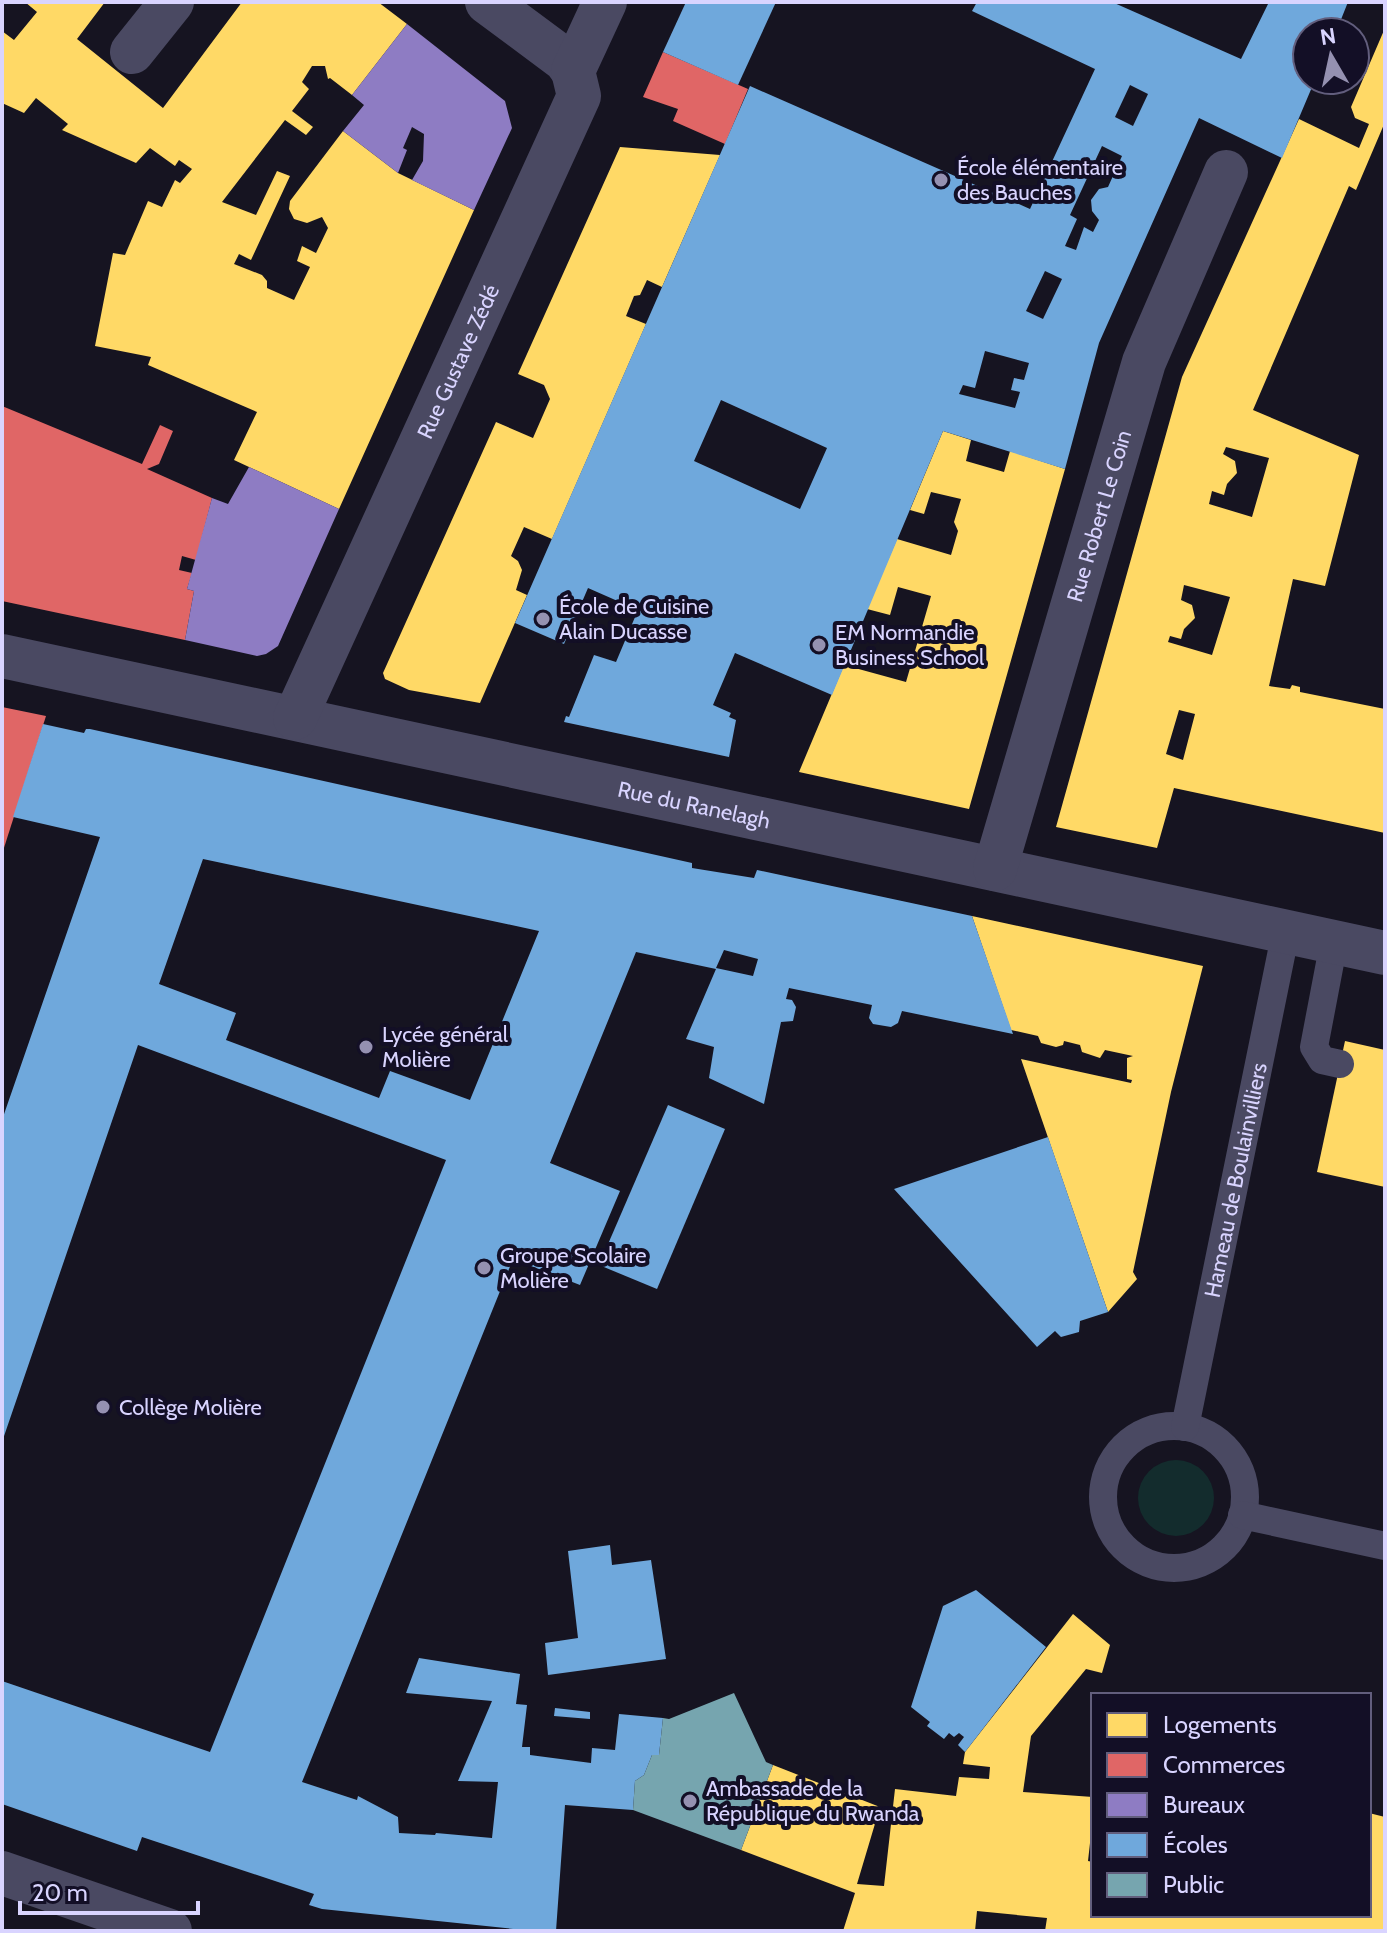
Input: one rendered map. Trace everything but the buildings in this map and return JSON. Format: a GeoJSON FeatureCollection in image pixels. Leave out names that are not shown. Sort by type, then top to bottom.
{"type":"FeatureCollection","features":[{"type":"Feature","properties":{"kind":"street"},"geometry":{"type":"LineString","coordinates":[[132,52],[172,2]]}},
{"type":"Feature","properties":{"kind":"street"},"geometry":{"type":"LineString","coordinates":[[487,2],[565,60],[573,71]]}},
{"type":"Feature","properties":{"kind":"street","name":"Rue Gustave Zédé"},"geometry":{"type":"LineString","coordinates":[[295,718],[579,96],[573,71],[605,2]]}},
{"type":"Feature","properties":{"kind":"street","name":"Rue Robert Le Coin"},"geometry":{"type":"LineString","coordinates":[[995,869],[1144,362],[1226,172]]}},
{"type":"Feature","properties":{"kind":"street","name":"Rue du Ranelagh"},"geometry":{"type":"LineString","coordinates":[[2,656],[1385,953]]}},
{"type":"Feature","properties":{"kind":"street"},"geometry":{"type":"LineString","coordinates":[[2,1873],[170,1931]]}},
{"type":"Feature","properties":{"kind":"lane","name":"Hameau de Boulainvilliers"},"geometry":{"type":"LineString","coordinates":[[1185,1427],[1286,931]]}},
{"type":"Feature","properties":{"kind":"lane"},"geometry":{"type":"LineString","coordinates":[[1334,942],[1314,1047],[1322,1060],[1340,1064]]}},
{"type":"Feature","properties":{"kind":"lane"},"geometry":{"type":"LineString","coordinates":[[1172,1425],[1185,1427],[1216,1439],[1232,1455],[1242,1476],[1245,1498],[1242,1515],[1229,1542],[1211,1557],[1189,1567],[1165,1567],[1142,1561],[1123,1547],[1110,1527],[1103,1504],[1105,1480],[1113,1459],[1129,1441],[1149,1430],[1172,1425]]}},
{"type":"Feature","properties":{"kind":"lane"},"geometry":{"type":"LineString","coordinates":[[1242,1515],[1385,1546]]}},
{"type":"Feature","properties":{"kind":"green space"},"geometry":{"type":"Polygon","coordinates":[[[1176,1460],[1191,1463],[1203,1471],[1211,1483],[1214,1498],[1211,1513],[1203,1525],[1191,1533],[1176,1536],[1161,1533],[1149,1525],[1141,1513],[1138,1498],[1141,1483],[1149,1471],[1161,1463],[1176,1460]]]}},
{"type":"Feature","properties":{"kind":"place","name":"École élémentaire des Bauches"},"geometry":{"type":"Point","coordinates":[941,180]}},
{"type":"Feature","properties":{"kind":"place","name":"École de Cuisine Alain Ducasse"},"geometry":{"type":"Point","coordinates":[543,619]}},
{"type":"Feature","properties":{"kind":"place","name":"EM Normandie Business School"},"geometry":{"type":"Point","coordinates":[819,645]}},
{"type":"Feature","properties":{"kind":"place","name":"Lycée général Molière"},"geometry":{"type":"Point","coordinates":[366,1047]}},
{"type":"Feature","properties":{"kind":"place","name":"Groupe Scolaire Molière"},"geometry":{"type":"Point","coordinates":[484,1268]}},
{"type":"Feature","properties":{"kind":"place","name":"Collège Molière"},"geometry":{"type":"Point","coordinates":[103,1407]}},
{"type":"Feature","properties":{"kind":"place","name":"Ambassade de la République du Rwanda"},"geometry":{"type":"Point","coordinates":[690,1801]}}]}
